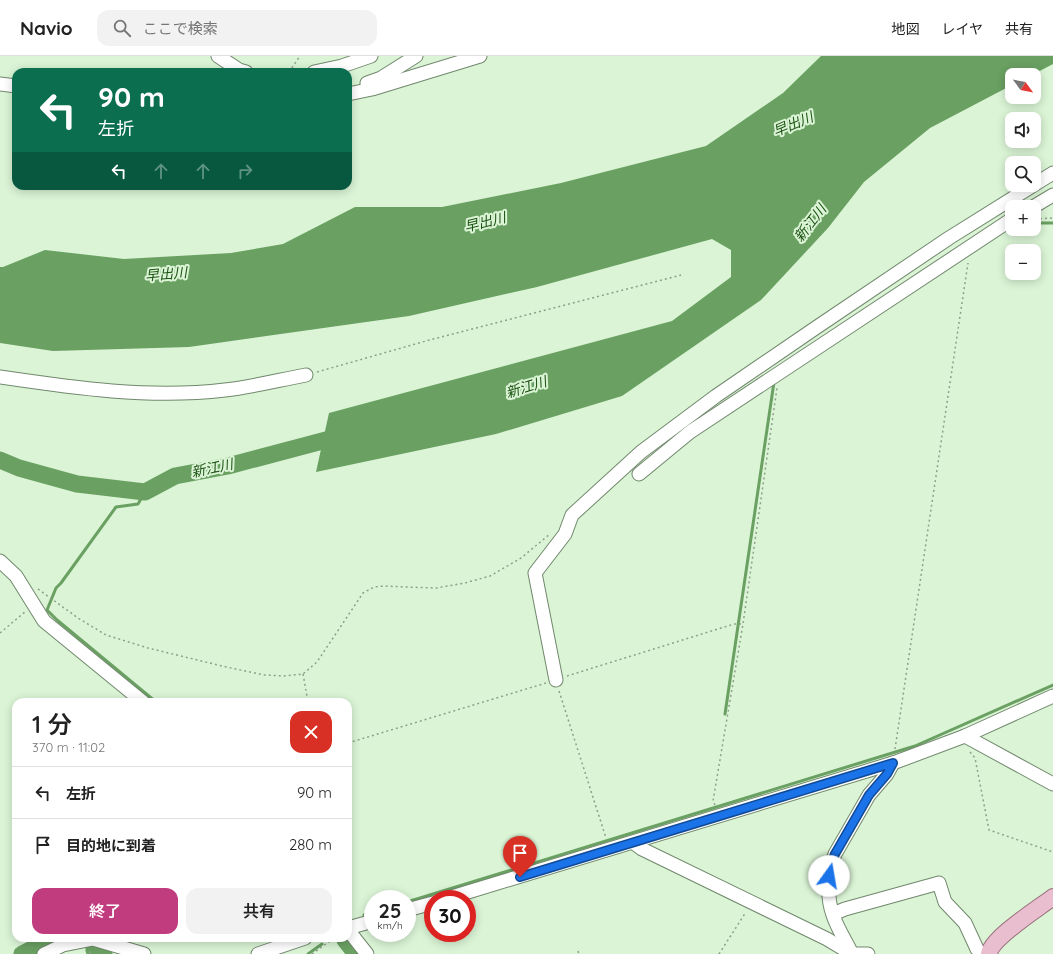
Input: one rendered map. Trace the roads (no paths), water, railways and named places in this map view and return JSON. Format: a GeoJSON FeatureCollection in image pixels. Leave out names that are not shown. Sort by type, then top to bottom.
{"type":"FeatureCollection","features":[{"type":"Feature","properties":{"kind":"main road"},"geometry":{"type":"LineString","coordinates":[[981,952],[1053,897]]}},
{"type":"Feature","properties":{"kind":"street"},"geometry":{"type":"LineString","coordinates":[[218,56],[236,68]]}},
{"type":"Feature","properties":{"kind":"street"},"geometry":{"type":"LineString","coordinates":[[333,68],[371,56]]}},
{"type":"Feature","properties":{"kind":"street"},"geometry":{"type":"LineString","coordinates":[[352,89],[381,78],[416,56]]}},
{"type":"Feature","properties":{"kind":"street"},"geometry":{"type":"LineString","coordinates":[[352,93],[372,89],[480,56]]}},
{"type":"Feature","properties":{"kind":"street"},"geometry":{"type":"LineString","coordinates":[[0,84],[12,86]]}},
{"type":"Feature","properties":{"kind":"street"},"geometry":{"type":"LineString","coordinates":[[556,680],[535,573],[564,534],[572,515],[641,452],[716,396],[949,238],[1053,173]]}},
{"type":"Feature","properties":{"kind":"street"},"geometry":{"type":"LineString","coordinates":[[1041,202],[1053,195]]}},
{"type":"Feature","properties":{"kind":"street"},"geometry":{"type":"LineString","coordinates":[[639,474],[690,432],[1005,224]]}},
{"type":"Feature","properties":{"kind":"street"},"geometry":{"type":"LineString","coordinates":[[0,377],[71,388],[135,393],[184,393],[226,390],[306,375]]}},
{"type":"Feature","properties":{"kind":"street"},"geometry":{"type":"LineString","coordinates":[[0,561],[16,576],[44,621],[138,698]]}},
{"type":"Feature","properties":{"kind":"street"},"geometry":{"type":"LineString","coordinates":[[476,890],[893,763],[961,737],[1053,696]]}},
{"type":"Feature","properties":{"kind":"street"},"geometry":{"type":"LineString","coordinates":[[961,737],[1053,784]]}},
{"type":"Feature","properties":{"kind":"street"},"geometry":{"type":"LineString","coordinates":[[852,954],[833,914],[830,899],[829,876],[831,863],[869,795],[887,774],[893,763]]}},
{"type":"Feature","properties":{"kind":"street"},"geometry":{"type":"LineString","coordinates":[[634,843],[827,938],[852,954],[868,954]]}},
{"type":"Feature","properties":{"kind":"street"},"geometry":{"type":"LineString","coordinates":[[833,914],[845,909],[939,883],[945,902],[965,923],[981,952]]}},
{"type":"Feature","properties":{"kind":"street"},"geometry":{"type":"LineString","coordinates":[[352,927],[364,924]]}},
{"type":"Feature","properties":{"kind":"street"},"geometry":{"type":"LineString","coordinates":[[352,935],[367,954]]}},
{"type":"Feature","properties":{"kind":"street"},"geometry":{"type":"LineString","coordinates":[[44,954],[63,945],[78,942]]}},
{"type":"Feature","properties":{"kind":"street"},"geometry":{"type":"LineString","coordinates":[[102,942],[144,954]]}},
{"type":"Feature","properties":{"kind":"street"},"geometry":{"type":"LineString","coordinates":[[258,954],[293,942]]}},
{"type":"Feature","properties":{"kind":"water","name":"早出川"},"geometry":{"type":"Polygon","coordinates":[[[821,56],[1053,56],[1053,64],[1041,70],[1041,68],[1005,68],[1005,89],[930,128],[864,182],[828,228],[761,300],[622,396],[496,434],[316,472],[329,413],[672,321],[731,277],[731,250],[712,239],[537,287],[409,316],[189,347],[53,351],[0,343],[0,267],[45,250],[124,259],[231,253],[283,244],[355,207],[442,207],[561,183],[706,146],[783,93],[821,56]]]}},
{"type":"Feature","properties":{"kind":"waterway"},"geometry":{"type":"LineString","coordinates":[[1041,223],[1053,223]]}},
{"type":"Feature","properties":{"kind":"waterway"},"geometry":{"type":"LineString","coordinates":[[725,714],[774,382]]}},
{"type":"Feature","properties":{"kind":"waterway","name":"新江川"},"geometry":{"type":"LineString","coordinates":[[0,460],[19,468],[77,484],[145,492],[175,476],[228,466],[345,435]]}},
{"type":"Feature","properties":{"kind":"waterway"},"geometry":{"type":"LineString","coordinates":[[145,492],[138,504],[116,507],[56,588],[47,610],[151,698]]}},
{"type":"Feature","properties":{"kind":"waterway"},"geometry":{"type":"LineString","coordinates":[[416,899],[915,746],[1053,685]]}},
{"type":"Feature","properties":{"kind":"waterway"},"geometry":{"type":"LineString","coordinates":[[22,954],[46,942]]}},
{"type":"Feature","properties":{"kind":"waterway"},"geometry":{"type":"LineString","coordinates":[[347,942],[356,954]]}},
{"type":"Feature","properties":{"kind":"waterway"},"geometry":{"type":"LineString","coordinates":[[308,954],[322,944]]}},
{"type":"Feature","properties":{"kind":"waterway"},"geometry":{"type":"LineString","coordinates":[[94,950],[104,954]]}}]}
